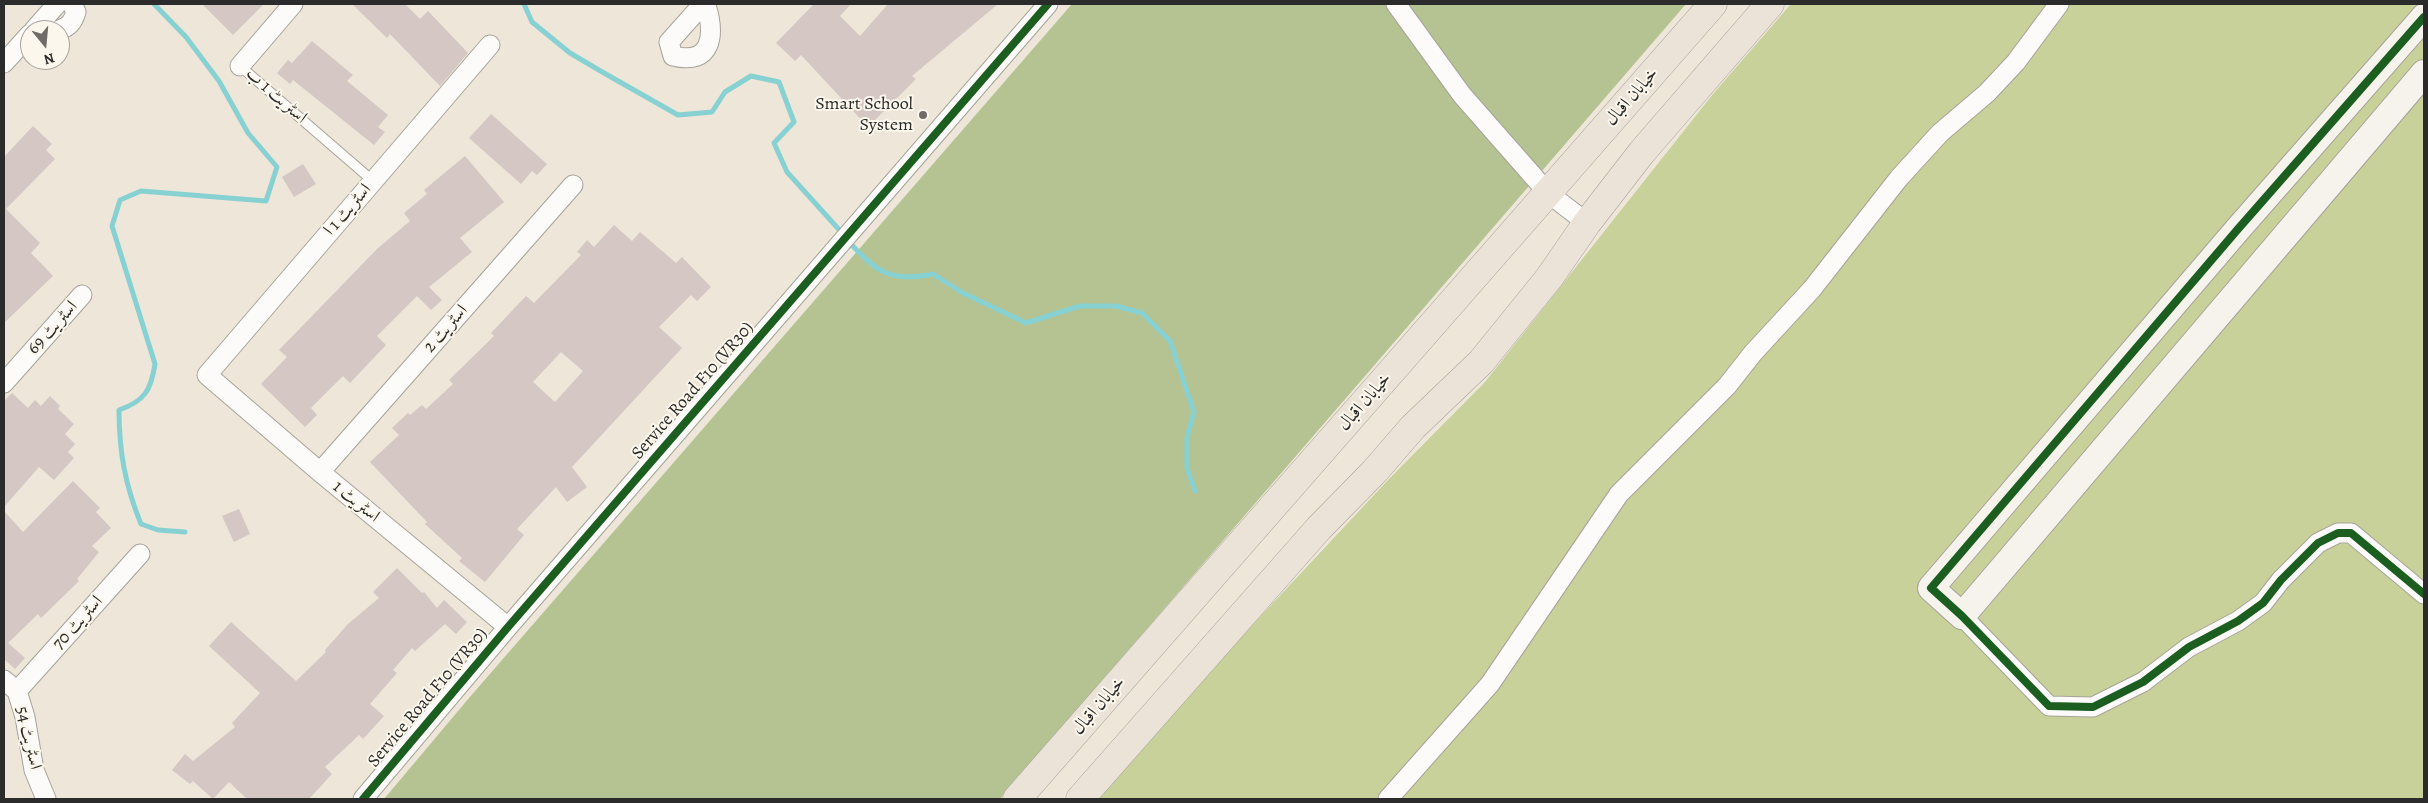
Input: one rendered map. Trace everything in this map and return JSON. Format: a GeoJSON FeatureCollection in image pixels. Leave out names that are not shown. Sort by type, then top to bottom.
{"type":"FeatureCollection","features":[{"type":"Feature","properties":{"kind":"main road","name":"خیابان اقبال"},"geometry":{"type":"LineString","coordinates":[[1017,799],[1713,4]]}},
{"type":"Feature","properties":{"kind":"main road"},"geometry":{"type":"LineString","coordinates":[[1080,799],[1319,528],[1374,472],[1413,427],[1481,362],[1544,285],[1587,223],[1642,152],[1770,4]]}},
{"type":"Feature","properties":{"kind":"street"},"geometry":{"type":"LineString","coordinates":[[43,20],[57,4]]}},
{"type":"Feature","properties":{"kind":"street"},"geometry":{"type":"LineString","coordinates":[[70,25],[76,12],[72,4]]}},
{"type":"Feature","properties":{"kind":"street","name":"اسٹریٹ 1 ب"},"geometry":{"type":"LineString","coordinates":[[240,66],[293,4]]}},
{"type":"Feature","properties":{"kind":"street","name":"Service Road F10 (VR30)"},"geometry":{"type":"LineString","coordinates":[[363,799],[508,627],[1048,4]]}},
{"type":"Feature","properties":{"kind":"street"},"geometry":{"type":"LineString","coordinates":[[1396,4],[1462,96],[1548,192],[1587,223]]}},
{"type":"Feature","properties":{"kind":"street"},"geometry":{"type":"LineString","coordinates":[[1388,799],[1490,684],[1619,494],[1727,386],[1812,289],[1887,191],[1940,133],[1987,93],[2016,62],[2059,4]]}},
{"type":"Feature","properties":{"kind":"street"},"geometry":{"type":"LineString","coordinates":[[2424,17],[2245,222],[1931,588],[1962,616],[2049,706],[2093,707],[2143,682],[2189,647],[2238,621],[2263,603],[2281,580],[2318,543],[2338,533],[2351,533],[2424,594]]}},
{"type":"Feature","properties":{"kind":"street"},"geometry":{"type":"LineString","coordinates":[[4,63],[20,45]]}},
{"type":"Feature","properties":{"kind":"street","name":"اسٹریٹ 1 ا"},"geometry":{"type":"LineString","coordinates":[[207,375],[490,45]]}},
{"type":"Feature","properties":{"kind":"street"},"geometry":{"type":"LineString","coordinates":[[1962,616],[2424,73]]}},
{"type":"Feature","properties":{"kind":"street","name":"اسٹریٹ 2"},"geometry":{"type":"LineString","coordinates":[[320,472],[573,185]]}},
{"type":"Feature","properties":{"kind":"street","name":"اسٹریٹ 69"},"geometry":{"type":"LineString","coordinates":[[4,383],[82,295]]}},
{"type":"Feature","properties":{"kind":"street","name":"اسٹریٹ 1"},"geometry":{"type":"LineString","coordinates":[[207,375],[320,472],[508,627]]}},
{"type":"Feature","properties":{"kind":"street","name":"اسٹریٹ 70"},"geometry":{"type":"LineString","coordinates":[[10,686],[140,554]]}},
{"type":"Feature","properties":{"kind":"street","name":"اسٹریٹ 54"},"geometry":{"type":"LineString","coordinates":[[10,686],[24,717],[34,770],[46,799]]}},
{"type":"Feature","properties":{"kind":"lane","name":"اسٹریٹ 1 ب"},"geometry":{"type":"LineString","coordinates":[[240,66],[373,180]]}},
{"type":"Feature","properties":{"kind":"green space"},"geometry":{"type":"Polygon","coordinates":[[[1072,4],[1686,4],[1000,799],[384,799],[469,698],[1072,4]]]}},
{"type":"Feature","properties":{"kind":"green space"},"geometry":{"type":"Polygon","coordinates":[[[1791,4],[2424,4],[2424,799],[1094,799],[1159,725],[1389,479],[1485,382],[1713,94],[1791,4]]]}},
{"type":"Feature","properties":{"kind":"building"},"geometry":{"type":"Polygon","coordinates":[[[202,4],[264,4],[233,35],[202,4]]]}},
{"type":"Feature","properties":{"kind":"building"},"geometry":{"type":"Polygon","coordinates":[[[352,4],[405,4],[420,19],[428,11],[468,53],[440,86],[390,34],[387,38],[352,4]]]}},
{"type":"Feature","properties":{"kind":"building"},"geometry":{"type":"Polygon","coordinates":[[[814,4],[851,4],[840,16],[860,36],[888,4],[998,4],[912,76],[916,79],[868,127],[801,55],[795,61],[776,43],[814,4]]]}},
{"type":"Feature","properties":{"kind":"building"},"geometry":{"type":"Polygon","coordinates":[[[312,41],[353,75],[347,81],[388,115],[378,127],[385,132],[374,145],[293,80],[290,84],[277,73],[288,60],[292,63],[312,41]]]}},
{"type":"Feature","properties":{"kind":"building"},"geometry":{"type":"Polygon","coordinates":[[[491,114],[547,164],[537,175],[532,171],[521,184],[469,138],[491,114]]]}},
{"type":"Feature","properties":{"kind":"building"},"geometry":{"type":"Polygon","coordinates":[[[33,126],[52,144],[46,150],[55,159],[6,209],[40,243],[31,253],[53,276],[4,323],[4,157],[33,126]]]}},
{"type":"Feature","properties":{"kind":"building"},"geometry":{"type":"Polygon","coordinates":[[[465,156],[504,202],[460,238],[472,252],[429,287],[442,300],[431,310],[417,296],[377,336],[386,345],[350,383],[343,376],[311,408],[317,415],[305,427],[261,384],[287,357],[279,350],[378,248],[410,221],[404,213],[427,194],[424,190],[465,156]]]}},
{"type":"Feature","properties":{"kind":"building"},"geometry":{"type":"Polygon","coordinates":[[[303,164],[316,184],[294,197],[282,177],[303,164]]]}},
{"type":"Feature","properties":{"kind":"building"},"geometry":{"type":"Polygon","coordinates":[[[614,225],[632,241],[640,232],[676,263],[682,257],[711,287],[697,301],[691,295],[659,327],[682,348],[572,467],[587,487],[567,502],[556,487],[517,529],[524,535],[485,582],[459,561],[462,558],[425,524],[427,522],[370,462],[399,435],[392,428],[408,413],[410,415],[422,405],[426,409],[453,384],[449,380],[494,336],[491,333],[526,296],[534,303],[581,255],[577,252],[587,240],[594,247],[614,225]],[[561,352],[533,382],[555,402],[583,371],[561,352]]]}},
{"type":"Feature","properties":{"kind":"building"},"geometry":{"type":"Polygon","coordinates":[[[12,393],[28,408],[35,400],[41,406],[50,396],[60,406],[58,409],[74,424],[65,434],[75,444],[68,452],[74,458],[54,480],[39,467],[4,507],[4,401],[12,393]]]}},
{"type":"Feature","properties":{"kind":"building"},"geometry":{"type":"Polygon","coordinates":[[[73,481],[100,508],[96,512],[111,528],[92,546],[99,552],[77,579],[79,581],[41,618],[38,614],[8,643],[25,658],[15,669],[4,659],[4,511],[23,532],[73,481]]]}},
{"type":"Feature","properties":{"kind":"building"},"geometry":{"type":"Polygon","coordinates":[[[239,509],[250,534],[234,542],[222,516],[239,509]]]}},
{"type":"Feature","properties":{"kind":"building"},"geometry":{"type":"Polygon","coordinates":[[[397,568],[422,593],[424,592],[437,608],[444,600],[467,622],[456,634],[445,624],[415,651],[412,648],[393,670],[397,673],[370,704],[384,716],[363,739],[359,735],[325,767],[332,774],[309,799],[247,799],[229,782],[213,799],[193,781],[190,784],[172,770],[185,754],[193,761],[235,727],[232,723],[260,693],[209,646],[231,622],[296,681],[326,652],[325,650],[348,624],[379,598],[373,592],[397,568]]]}},
{"type":"Feature","properties":{"kind":"waterway"},"geometry":{"type":"LineString","coordinates":[[154,4],[186,37],[219,81],[248,133],[277,167],[266,201],[141,191],[120,200],[112,226],[155,364],[149,388],[135,403],[119,410],[120,440],[127,482],[141,524],[158,530],[185,532]]}},
{"type":"Feature","properties":{"kind":"waterway"},"geometry":{"type":"LineString","coordinates":[[524,4],[532,22],[570,53],[678,115],[712,112],[725,92],[751,76],[779,82],[794,122],[774,143],[787,172],[843,234]]}},
{"type":"Feature","properties":{"kind":"waterway"},"geometry":{"type":"LineString","coordinates":[[848,241],[867,260],[885,272],[895,276],[906,277],[933,274],[963,293],[1026,323],[1080,306],[1116,306],[1142,313],[1170,341],[1194,412],[1187,437],[1187,468],[1195,491]]}},
{"type":"Feature","properties":{"kind":"cycle path"},"geometry":{"type":"LineString","coordinates":[[363,799],[508,627],[1048,4]]}},
{"type":"Feature","properties":{"kind":"cycle path"},"geometry":{"type":"LineString","coordinates":[[2424,17],[2238,229],[1931,588],[1962,616],[2049,706],[2093,707],[2143,682],[2189,647],[2238,621],[2263,603],[2281,580],[2318,543],[2338,533],[2351,533],[2424,594]]}},
{"type":"Feature","properties":{"kind":"place","name":"Smart School System"},"geometry":{"type":"Point","coordinates":[923,115]}}]}
